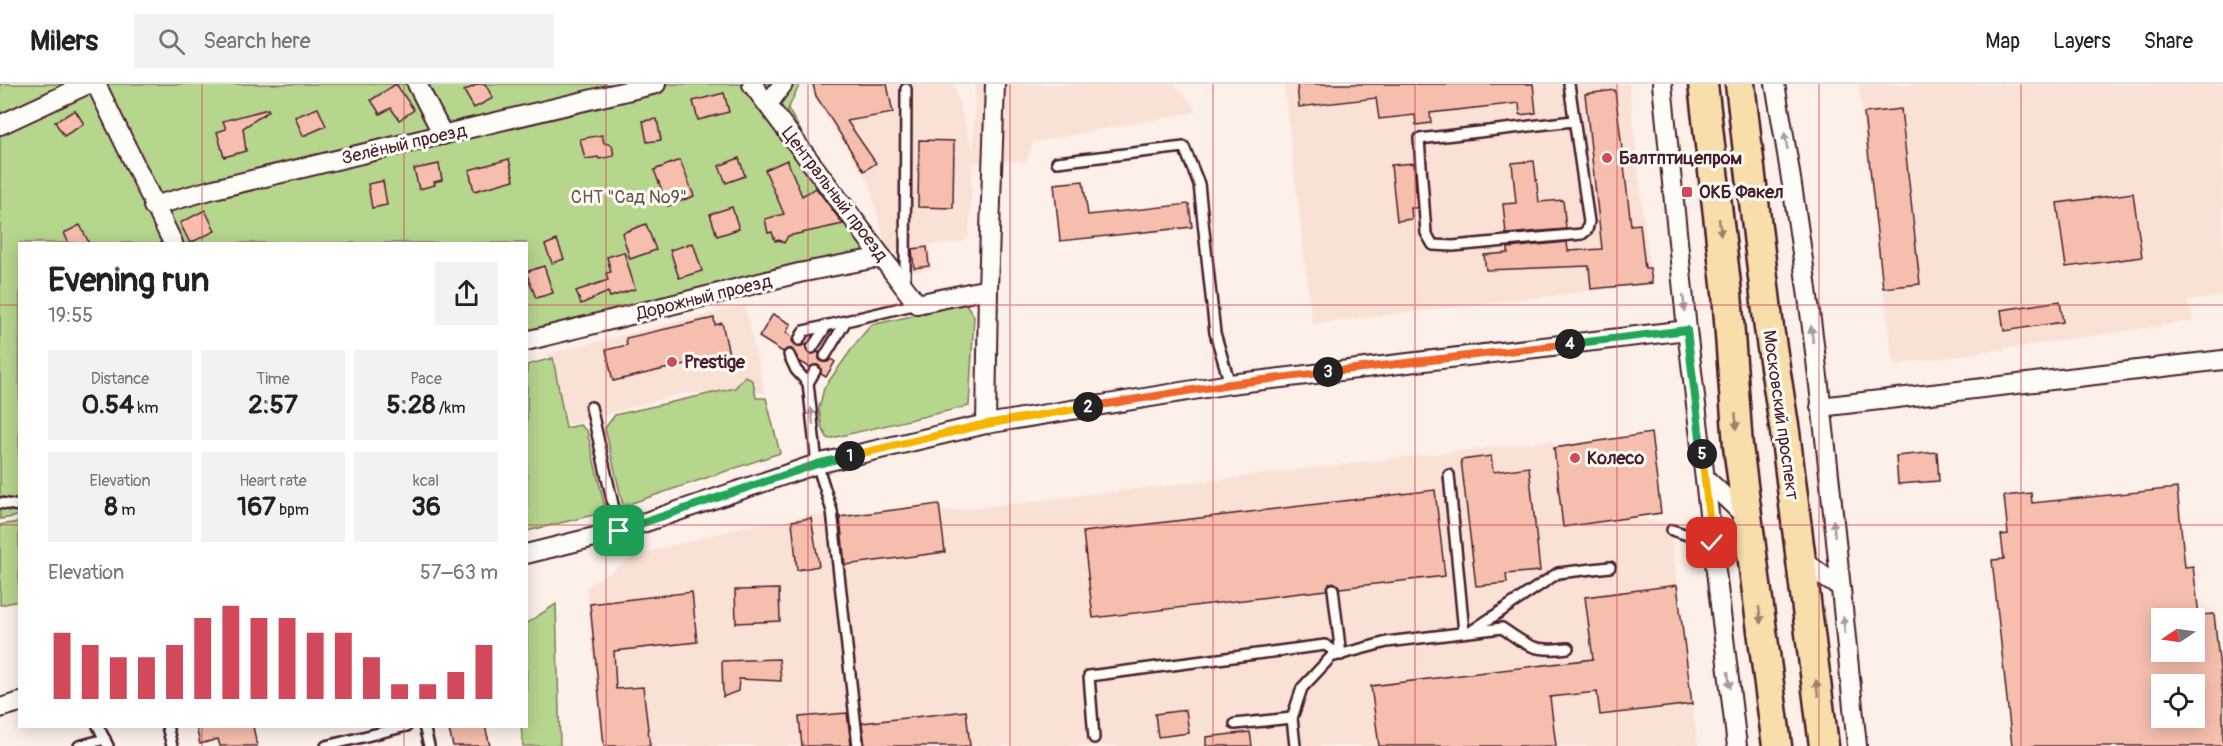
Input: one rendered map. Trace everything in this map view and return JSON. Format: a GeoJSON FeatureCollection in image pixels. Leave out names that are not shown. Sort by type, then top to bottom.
{"type":"FeatureCollection","features":[{"type":"Feature","properties":{"kind":"main road"},"geometry":{"type":"LineString","coordinates":[[1696,84],[1708,127]]}},
{"type":"Feature","properties":{"kind":"main road"},"geometry":{"type":"LineString","coordinates":[[1703,84],[1727,293],[1738,446],[1777,746]]}},
{"type":"Feature","properties":{"kind":"main road","name":"Московский проспект"},"geometry":{"type":"LineString","coordinates":[[1742,90],[1769,328],[1824,746]]}},
{"type":"Feature","properties":{"kind":"street"},"geometry":{"type":"LineString","coordinates":[[0,124],[88,84]]}},
{"type":"Feature","properties":{"kind":"street"},"geometry":{"type":"LineString","coordinates":[[96,84],[171,242]]}},
{"type":"Feature","properties":{"kind":"street"},"geometry":{"type":"LineString","coordinates":[[417,84],[443,135]]}},
{"type":"Feature","properties":{"kind":"street","name":"Зелёный проезд"},"geometry":{"type":"LineString","coordinates":[[153,206],[628,87],[656,84]]}},
{"type":"Feature","properties":{"kind":"street","name":"Центральный проезд"},"geometry":{"type":"LineString","coordinates":[[752,84],[917,304]]}},
{"type":"Feature","properties":{"kind":"street"},"geometry":{"type":"LineString","coordinates":[[768,104],[783,84]]}},
{"type":"Feature","properties":{"kind":"street"},"geometry":{"type":"LineString","coordinates":[[986,424],[995,84]]}},
{"type":"Feature","properties":{"kind":"street"},"geometry":{"type":"LineString","coordinates":[[1662,84],[1687,330],[1737,746]]}},
{"type":"Feature","properties":{"kind":"street","name":"Московский проспект"},"geometry":{"type":"LineString","coordinates":[[1775,84],[1793,183],[1857,746]]}},
{"type":"Feature","properties":{"kind":"street","name":"Дорожный проезд"},"geometry":{"type":"LineString","coordinates":[[528,341],[799,273],[882,257]]}},
{"type":"Feature","properties":{"kind":"street"},"geometry":{"type":"LineString","coordinates":[[917,304],[988,289]]}},
{"type":"Feature","properties":{"kind":"street"},"geometry":{"type":"LineString","coordinates":[[528,554],[619,531],[817,464],[986,424],[1230,384],[1687,330]]}},
{"type":"Feature","properties":{"kind":"street"},"geometry":{"type":"LineString","coordinates":[[1820,407],[2223,360]]}},
{"type":"Feature","properties":{"kind":"street"},"geometry":{"type":"LineString","coordinates":[[1705,478],[1747,518]]}},
{"type":"Feature","properties":{"kind":"street"},"geometry":{"type":"LineString","coordinates":[[1800,558],[1840,586]]}},
{"type":"Feature","properties":{"kind":"street"},"geometry":{"type":"LineString","coordinates":[[0,708],[18,703]]}},
{"type":"Feature","properties":{"kind":"lane"},"geometry":{"type":"LineString","coordinates":[[1569,84],[1589,222],[1587,230],[1582,234],[1453,246],[1433,245],[1426,233],[1419,139],[1573,121]]}},
{"type":"Feature","properties":{"kind":"lane"},"geometry":{"type":"LineString","coordinates":[[905,289],[906,89]]}},
{"type":"Feature","properties":{"kind":"lane"},"geometry":{"type":"LineString","coordinates":[[1058,162],[1184,147],[1199,184],[1215,333],[1230,384]]}},
{"type":"Feature","properties":{"kind":"lane"},"geometry":{"type":"LineString","coordinates":[[799,340],[804,331],[917,304]]}},
{"type":"Feature","properties":{"kind":"lane"},"geometry":{"type":"LineString","coordinates":[[825,356],[846,321]]}},
{"type":"Feature","properties":{"kind":"lane"},"geometry":{"type":"LineString","coordinates":[[812,348],[827,326]]}},
{"type":"Feature","properties":{"kind":"lane"},"geometry":{"type":"LineString","coordinates":[[789,355],[799,366],[808,383],[817,464],[832,511],[858,746]]}},
{"type":"Feature","properties":{"kind":"lane"},"geometry":{"type":"LineString","coordinates":[[808,383],[815,371]]}},
{"type":"Feature","properties":{"kind":"lane"},"geometry":{"type":"LineString","coordinates":[[591,407],[619,531]]}},
{"type":"Feature","properties":{"kind":"lane"},"geometry":{"type":"LineString","coordinates":[[1449,476],[1468,632]]}},
{"type":"Feature","properties":{"kind":"lane"},"geometry":{"type":"LineString","coordinates":[[0,503],[18,506]]}},
{"type":"Feature","properties":{"kind":"lane"},"geometry":{"type":"LineString","coordinates":[[1672,530],[1712,543]]}},
{"type":"Feature","properties":{"kind":"lane"},"geometry":{"type":"LineString","coordinates":[[1468,632],[1558,573],[1610,567]]}},
{"type":"Feature","properties":{"kind":"lane"},"geometry":{"type":"LineString","coordinates":[[1333,589],[1341,655]]}},
{"type":"Feature","properties":{"kind":"lane"},"geometry":{"type":"LineString","coordinates":[[1295,746],[1292,718],[1302,688],[1331,657],[1387,642],[1502,628],[1525,645],[1544,650],[1568,648]]}},
{"type":"Feature","properties":{"kind":"lane"},"geometry":{"type":"LineString","coordinates":[[1094,738],[1089,676],[1325,645],[1341,655]]}},
{"type":"Feature","properties":{"kind":"lane"},"geometry":{"type":"LineString","coordinates":[[1235,724],[1292,718]]}},
{"type":"Feature","properties":{"kind":"lane"},"geometry":{"type":"LineString","coordinates":[[79,746],[107,742],[99,728]]}},
{"type":"Feature","properties":{"kind":"lane"},"geometry":{"type":"LineString","coordinates":[[168,728],[172,746]]}},
{"type":"Feature","properties":{"kind":"lane"},"geometry":{"type":"LineString","coordinates":[[326,746],[399,728]]}},
{"type":"Feature","properties":{"kind":"lane"},"geometry":{"type":"LineString","coordinates":[[424,728],[429,746]]}},
{"type":"Feature","properties":{"kind":"shaded area"},"geometry":{"type":"Polygon","coordinates":[[[810,84],[954,84],[973,151],[975,84],[1174,84],[1193,105],[1195,112],[1033,142],[1027,161],[973,163],[969,237],[961,242],[929,245],[932,269],[914,272],[908,269],[905,249],[887,252],[870,185],[813,95],[810,84]]]}},
{"type":"Feature","properties":{"kind":"shaded area","name":"Балтптицепром"},"geometry":{"type":"Polygon","coordinates":[[[1284,84],[1629,84],[1651,284],[1312,324],[1284,84]]]}},
{"type":"Feature","properties":{"kind":"shaded area"},"geometry":{"type":"Polygon","coordinates":[[[1858,84],[2223,84],[2223,296],[2188,301],[2193,321],[1893,365],[1858,84]]]}},
{"type":"Feature","properties":{"kind":"shaded area"},"geometry":{"type":"Polygon","coordinates":[[[745,305],[765,393],[682,393],[554,429],[547,354],[745,305]]]}},
{"type":"Feature","properties":{"kind":"shaded area"},"geometry":{"type":"Polygon","coordinates":[[[1553,440],[1563,527],[1628,517],[1671,524],[1677,585],[1585,597],[1600,715],[1692,704],[1698,746],[603,746],[586,587],[637,555],[739,528],[816,515],[838,518],[939,504],[940,512],[1553,440]]]}},
{"type":"Feature","properties":{"kind":"green space","name":"СНТ \"Сад №9\""},"geometry":{"type":"Polygon","coordinates":[[[0,84],[800,84],[788,109],[872,253],[528,340],[528,242],[18,242],[18,516],[0,519],[0,84]]]}},
{"type":"Feature","properties":{"kind":"green space"},"geometry":{"type":"Polygon","coordinates":[[[966,304],[974,316],[969,406],[828,439],[822,428],[819,409],[824,388],[871,325],[966,304]]]}},
{"type":"Feature","properties":{"kind":"green space"},"geometry":{"type":"Polygon","coordinates":[[[553,358],[566,428],[580,425],[587,431],[606,512],[528,531],[528,365],[553,358]]]}},
{"type":"Feature","properties":{"kind":"green space"},"geometry":{"type":"Polygon","coordinates":[[[745,376],[753,381],[756,398],[766,398],[780,453],[623,506],[605,428],[615,415],[735,388],[745,376]]]}},
{"type":"Feature","properties":{"kind":"green space"},"geometry":{"type":"Polygon","coordinates":[[[18,522],[18,601],[0,605],[0,525],[18,522]]]}},
{"type":"Feature","properties":{"kind":"green space"},"geometry":{"type":"Polygon","coordinates":[[[556,604],[560,746],[523,746],[521,728],[528,728],[528,622],[556,604]]]}},
{"type":"Feature","properties":{"kind":"building"},"geometry":{"type":"Polygon","coordinates":[[[396,84],[414,110],[399,120],[391,108],[380,114],[371,100],[396,84]]]}},
{"type":"Feature","properties":{"kind":"building"},"geometry":{"type":"Polygon","coordinates":[[[478,84],[485,84],[493,98],[474,108],[464,91],[478,84]]]}},
{"type":"Feature","properties":{"kind":"building"},"geometry":{"type":"Polygon","coordinates":[[[813,84],[887,84],[893,113],[847,121],[876,163],[864,171],[816,96],[813,84]]]}},
{"type":"Feature","properties":{"kind":"building"},"geometry":{"type":"Polygon","coordinates":[[[1297,84],[1533,84],[1536,113],[1520,115],[1519,103],[1430,113],[1431,123],[1416,125],[1415,115],[1379,119],[1376,98],[1299,107],[1297,84]]]}},
{"type":"Feature","properties":{"kind":"building"},"geometry":{"type":"Polygon","coordinates":[[[1615,90],[1631,225],[1640,224],[1645,268],[1650,268],[1652,283],[1591,289],[1589,266],[1486,270],[1484,255],[1508,253],[1508,248],[1567,242],[1568,251],[1602,249],[1585,94],[1615,90]]]}},
{"type":"Feature","properties":{"kind":"building"},"geometry":{"type":"Polygon","coordinates":[[[724,93],[729,112],[698,120],[693,101],[724,93]]]}},
{"type":"Feature","properties":{"kind":"building"},"geometry":{"type":"Polygon","coordinates":[[[318,108],[326,126],[303,136],[295,117],[318,108]]]}},
{"type":"Feature","properties":{"kind":"building"},"geometry":{"type":"Polygon","coordinates":[[[268,109],[269,111],[243,128],[246,151],[224,157],[217,132],[226,129],[223,121],[268,109]]]}},
{"type":"Feature","properties":{"kind":"building"},"geometry":{"type":"Polygon","coordinates":[[[1901,109],[1920,284],[1883,288],[1864,113],[1901,109]]]}},
{"type":"Feature","properties":{"kind":"building"},"geometry":{"type":"Polygon","coordinates":[[[75,110],[84,124],[64,136],[55,122],[75,110]]]}},
{"type":"Feature","properties":{"kind":"building"},"geometry":{"type":"Polygon","coordinates":[[[657,119],[661,140],[647,142],[643,121],[657,119]]]}},
{"type":"Feature","properties":{"kind":"building"},"geometry":{"type":"Polygon","coordinates":[[[602,135],[604,143],[612,145],[614,156],[585,159],[580,139],[602,135]]]}},
{"type":"Feature","properties":{"kind":"building"},"geometry":{"type":"Polygon","coordinates":[[[919,140],[954,141],[953,208],[918,207],[919,140]]]}},
{"type":"Feature","properties":{"kind":"building"},"geometry":{"type":"Polygon","coordinates":[[[739,158],[745,176],[726,183],[719,166],[739,158]]]}},
{"type":"Feature","properties":{"kind":"building"},"geometry":{"type":"Polygon","coordinates":[[[509,159],[514,180],[474,191],[469,170],[509,159]]]}},
{"type":"Feature","properties":{"kind":"building"},"geometry":{"type":"Polygon","coordinates":[[[680,160],[694,196],[668,206],[654,170],[680,160]]]}},
{"type":"Feature","properties":{"kind":"building"},"geometry":{"type":"Polygon","coordinates":[[[787,160],[802,196],[816,188],[843,224],[788,236],[784,243],[779,240],[775,241],[772,232],[768,233],[765,219],[784,214],[765,170],[787,160]]]}},
{"type":"Feature","properties":{"kind":"building"},"geometry":{"type":"Polygon","coordinates":[[[1534,161],[1539,202],[1563,200],[1566,229],[1506,234],[1503,204],[1516,203],[1512,163],[1534,161]]]}},
{"type":"Feature","properties":{"kind":"building"},"geometry":{"type":"Polygon","coordinates":[[[1414,163],[1417,208],[1411,208],[1412,219],[1397,221],[1391,165],[1414,163]]]}},
{"type":"Feature","properties":{"kind":"building"},"geometry":{"type":"Polygon","coordinates":[[[439,164],[442,180],[434,182],[435,185],[419,189],[414,169],[439,164]]]}},
{"type":"Feature","properties":{"kind":"building"},"geometry":{"type":"Polygon","coordinates":[[[383,181],[387,205],[372,208],[368,184],[383,181]]]}},
{"type":"Feature","properties":{"kind":"building"},"geometry":{"type":"Polygon","coordinates":[[[1083,181],[1088,215],[1189,204],[1192,227],[1060,241],[1054,184],[1083,181]]]}},
{"type":"Feature","properties":{"kind":"building"},"geometry":{"type":"Polygon","coordinates":[[[2133,193],[2142,257],[2066,267],[2057,203],[2133,193]]]}},
{"type":"Feature","properties":{"kind":"building"},"geometry":{"type":"Polygon","coordinates":[[[732,207],[739,229],[717,236],[710,214],[732,207]]]}},
{"type":"Feature","properties":{"kind":"building"},"geometry":{"type":"Polygon","coordinates":[[[205,210],[215,231],[190,242],[180,223],[205,210]]]}},
{"type":"Feature","properties":{"kind":"building"},"geometry":{"type":"Polygon","coordinates":[[[646,224],[656,250],[630,259],[622,233],[646,224]]]}},
{"type":"Feature","properties":{"kind":"building"},"geometry":{"type":"Polygon","coordinates":[[[80,225],[88,242],[68,242],[64,233],[80,225]]]}},
{"type":"Feature","properties":{"kind":"building"},"geometry":{"type":"Polygon","coordinates":[[[557,240],[564,259],[552,263],[545,245],[557,240]]]}},
{"type":"Feature","properties":{"kind":"building"},"geometry":{"type":"Polygon","coordinates":[[[693,243],[702,271],[679,278],[670,250],[693,243]]]}},
{"type":"Feature","properties":{"kind":"building"},"geometry":{"type":"Polygon","coordinates":[[[927,247],[929,266],[914,268],[912,249],[927,247]]]}},
{"type":"Feature","properties":{"kind":"building"},"geometry":{"type":"Polygon","coordinates":[[[624,252],[635,289],[610,297],[608,292],[581,304],[576,291],[608,280],[606,273],[611,272],[607,257],[624,252]]]}},
{"type":"Feature","properties":{"kind":"building"},"geometry":{"type":"Polygon","coordinates":[[[544,266],[553,293],[536,298],[528,271],[544,266]]]}},
{"type":"Feature","properties":{"kind":"building"},"geometry":{"type":"Polygon","coordinates":[[[2060,301],[2063,322],[2004,331],[2001,310],[2060,301]]]}},
{"type":"Feature","properties":{"kind":"building"},"geometry":{"type":"Polygon","coordinates":[[[773,314],[791,324],[786,333],[793,337],[792,341],[795,346],[800,347],[805,344],[809,354],[819,352],[819,359],[822,362],[828,362],[831,359],[835,362],[826,377],[821,374],[821,368],[818,365],[809,367],[799,361],[792,349],[783,352],[759,337],[773,314]]]}},
{"type":"Feature","properties":{"kind":"building"},"geometry":{"type":"Polygon","coordinates":[[[714,318],[715,325],[722,323],[729,354],[613,381],[606,350],[627,345],[626,338],[714,318]]]}},
{"type":"Feature","properties":{"kind":"building"},"geometry":{"type":"Polygon","coordinates":[[[1651,433],[1661,513],[1563,527],[1554,448],[1651,433]]]}},
{"type":"Feature","properties":{"kind":"building"},"geometry":{"type":"Polygon","coordinates":[[[1937,452],[1939,481],[1898,484],[1896,456],[1937,452]]]}},
{"type":"Feature","properties":{"kind":"building"},"geometry":{"type":"Polygon","coordinates":[[[1491,456],[1493,472],[1529,467],[1540,571],[1506,574],[1507,583],[1476,586],[1461,460],[1491,456]]]}},
{"type":"Feature","properties":{"kind":"building"},"geometry":{"type":"Polygon","coordinates":[[[2177,488],[2185,567],[2193,566],[2198,608],[2151,608],[2151,662],[2205,662],[2205,615],[2214,614],[2223,698],[2223,746],[2012,746],[1992,560],[2004,559],[2001,535],[2008,534],[2004,496],[2031,493],[2032,503],[2177,488]]]}},
{"type":"Feature","properties":{"kind":"building"},"geometry":{"type":"Polygon","coordinates":[[[1435,490],[1445,576],[1340,588],[1333,582],[1326,590],[1093,618],[1083,532],[1435,490]]]}},
{"type":"Feature","properties":{"kind":"building"},"geometry":{"type":"Polygon","coordinates":[[[939,504],[945,552],[845,565],[840,517],[939,504]]]}},
{"type":"Feature","properties":{"kind":"building"},"geometry":{"type":"Polygon","coordinates":[[[811,518],[819,566],[797,570],[792,521],[811,518]]]}},
{"type":"Feature","properties":{"kind":"building"},"geometry":{"type":"Polygon","coordinates":[[[1677,585],[1692,704],[1600,715],[1597,692],[1550,697],[1556,746],[1379,746],[1371,686],[1593,659],[1585,597],[1677,585]]]}},
{"type":"Feature","properties":{"kind":"building"},"geometry":{"type":"Polygon","coordinates":[[[779,589],[780,621],[736,623],[735,590],[779,589]]]}},
{"type":"Feature","properties":{"kind":"building"},"geometry":{"type":"Polygon","coordinates":[[[692,592],[697,642],[614,651],[616,689],[643,687],[650,746],[604,746],[590,604],[692,592]]]}},
{"type":"Feature","properties":{"kind":"building"},"geometry":{"type":"Polygon","coordinates":[[[779,659],[781,681],[739,679],[738,691],[723,697],[722,661],[779,659]]]}},
{"type":"Feature","properties":{"kind":"building"},"geometry":{"type":"Polygon","coordinates":[[[1186,710],[1189,733],[1158,737],[1155,714],[1186,710]]]}},
{"type":"Feature","properties":{"kind":"building"},"geometry":{"type":"Polygon","coordinates":[[[966,711],[970,746],[865,746],[862,723],[966,711]]]}},
{"type":"Feature","properties":{"kind":"building"},"geometry":{"type":"Polygon","coordinates":[[[847,713],[851,746],[802,746],[799,717],[847,713]]]}},
{"type":"Feature","properties":{"kind":"building"},"geometry":{"type":"Polygon","coordinates":[[[196,728],[253,728],[257,746],[220,746],[218,739],[200,744],[196,728]]]}},
{"type":"Feature","properties":{"kind":"building"},"geometry":{"type":"Polygon","coordinates":[[[448,728],[486,728],[490,746],[453,746],[448,728]]]}},
{"type":"Feature","properties":{"kind":"building"},"geometry":{"type":"Polygon","coordinates":[[[1250,732],[1252,746],[1206,746],[1206,737],[1250,732]]]}},
{"type":"Feature","properties":{"kind":"place","name":"Балтптицепром"},"geometry":{"type":"Point","coordinates":[1607,158]}},
{"type":"Feature","properties":{"kind":"place","name":"ОКБ Факел"},"geometry":{"type":"Point","coordinates":[1687,192]}},
{"type":"Feature","properties":{"kind":"place","name":"Prestige"},"geometry":{"type":"Point","coordinates":[672,362]}},
{"type":"Feature","properties":{"kind":"place","name":"Колесо"},"geometry":{"type":"Point","coordinates":[1575,458]}},
{"type":"Feature","properties":{"kind":"route"},"geometry":{"type":"LineString","coordinates":[[619,531],[817,464],[986,424],[1230,384],[1687,330],[1712,543]]}}]}
